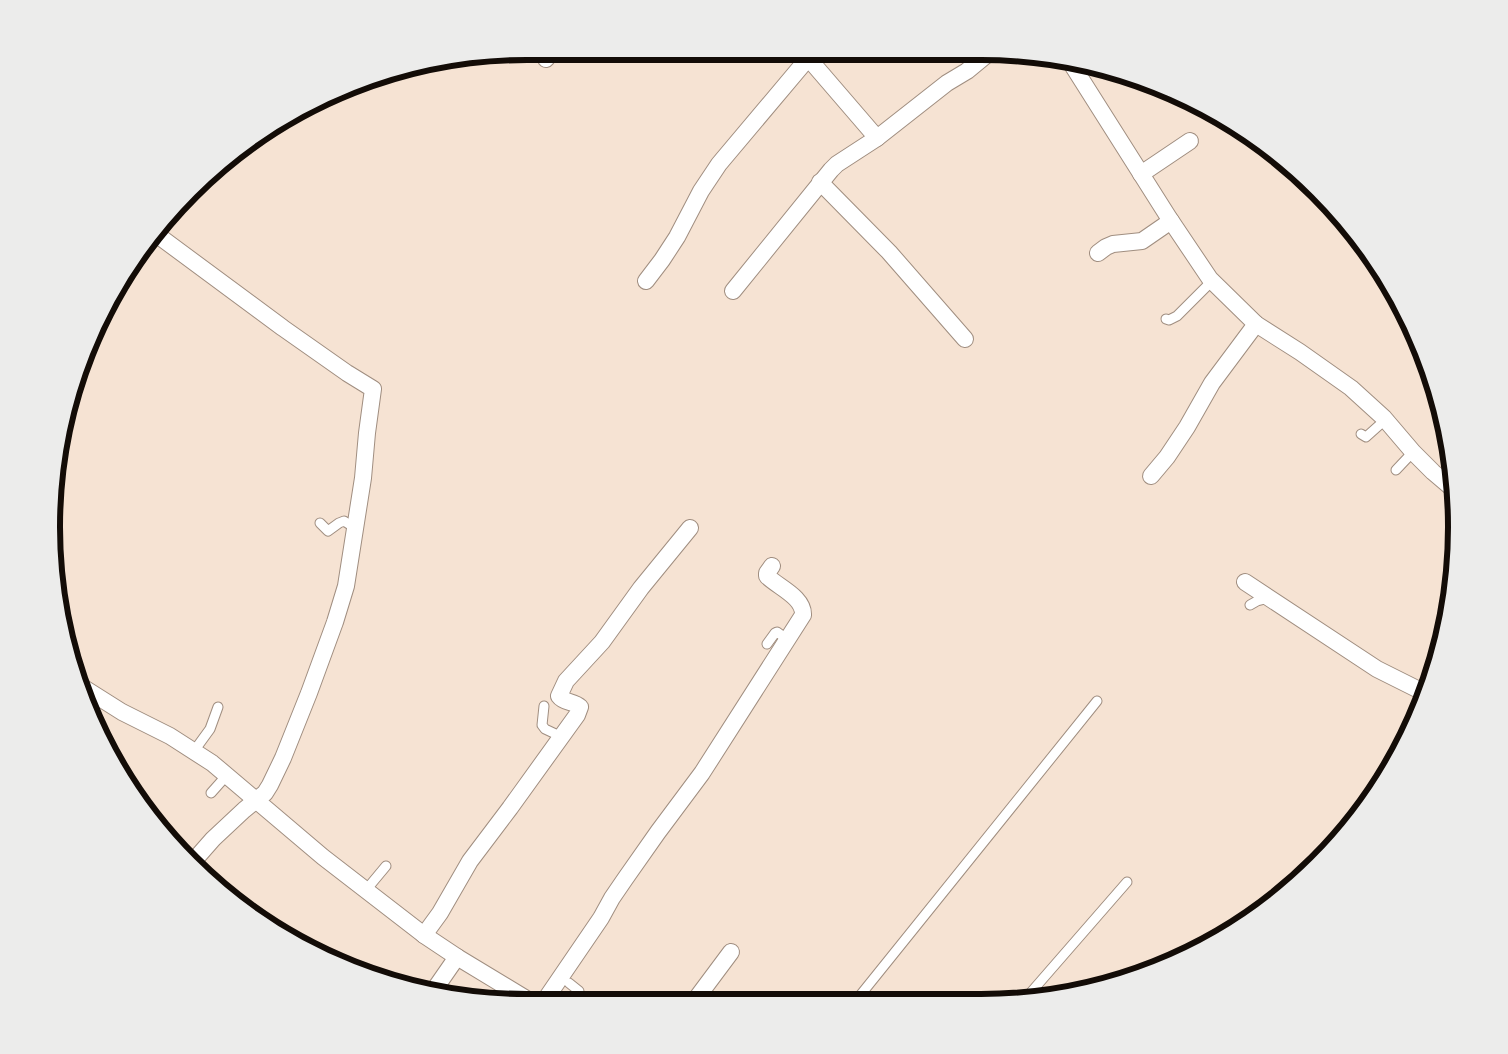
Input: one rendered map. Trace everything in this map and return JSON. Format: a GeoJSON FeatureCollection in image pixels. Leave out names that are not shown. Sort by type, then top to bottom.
{"type":"FeatureCollection","features":[{"type":"Feature","properties":{"kind":"street"},"geometry":{"type":"LineString","coordinates":[[646,281],[677,237],[701,191],[719,164],[807,60]]}},
{"type":"Feature","properties":{"kind":"street"},"geometry":{"type":"LineString","coordinates":[[817,60],[877,138]]}},
{"type":"Feature","properties":{"kind":"street"},"geometry":{"type":"LineString","coordinates":[[733,291],[820,182],[837,164],[877,138],[946,83],[967,71],[980,60]]}},
{"type":"Feature","properties":{"kind":"street"},"geometry":{"type":"LineString","coordinates":[[1075,70],[1171,221],[1212,281],[1256,324],[1351,388],[1385,420],[1432,472],[1446,483]]}},
{"type":"Feature","properties":{"kind":"street"},"geometry":{"type":"LineString","coordinates":[[1142,174],[1190,141]]}},
{"type":"Feature","properties":{"kind":"street"},"geometry":{"type":"LineString","coordinates":[[820,182],[889,252],[965,339]]}},
{"type":"Feature","properties":{"kind":"street"},"geometry":{"type":"LineString","coordinates":[[1098,253],[1113,244],[1142,241],[1171,221]]}},
{"type":"Feature","properties":{"kind":"street"},"geometry":{"type":"LineString","coordinates":[[161,238],[282,328],[373,389],[363,478],[346,586],[329,640],[273,780],[265,793],[213,840],[197,857]]}},
{"type":"Feature","properties":{"kind":"street"},"geometry":{"type":"LineString","coordinates":[[1151,476],[1167,457],[1212,384],[1256,324]]}},
{"type":"Feature","properties":{"kind":"street"},"geometry":{"type":"LineString","coordinates":[[424,935],[440,913],[470,860],[572,724],[580,709],[577,704],[560,697],[560,692],[566,681],[602,642],[641,588],[690,528]]}},
{"type":"Feature","properties":{"kind":"street"},"geometry":{"type":"LineString","coordinates":[[549,994],[625,879],[702,773],[803,615],[803,609],[797,599],[767,576],[772,566]]}},
{"type":"Feature","properties":{"kind":"street"},"geometry":{"type":"LineString","coordinates":[[1245,582],[1369,664],[1418,690]]}},
{"type":"Feature","properties":{"kind":"street"},"geometry":{"type":"LineString","coordinates":[[91,692],[122,712],[170,736],[212,763],[323,857],[424,935],[518,994]]}},
{"type":"Feature","properties":{"kind":"street"},"geometry":{"type":"LineString","coordinates":[[700,994],[731,952]]}},
{"type":"Feature","properties":{"kind":"street"},"geometry":{"type":"LineString","coordinates":[[437,985],[457,957]]}},
{"type":"Feature","properties":{"kind":"lane"},"geometry":{"type":"LineString","coordinates":[[1166,319],[1169,320],[1177,316],[1212,281]]}},
{"type":"Feature","properties":{"kind":"lane"},"geometry":{"type":"LineString","coordinates":[[1361,434],[1366,437],[1385,420]]}},
{"type":"Feature","properties":{"kind":"lane"},"geometry":{"type":"LineString","coordinates":[[1396,470],[1413,452]]}},
{"type":"Feature","properties":{"kind":"lane"},"geometry":{"type":"LineString","coordinates":[[320,524],[328,531],[344,521],[355,528]]}},
{"type":"Feature","properties":{"kind":"lane"},"geometry":{"type":"LineString","coordinates":[[1250,605],[1256,601],[1270,598]]}},
{"type":"Feature","properties":{"kind":"lane"},"geometry":{"type":"LineString","coordinates":[[767,644],[774,632],[788,640]]}},
{"type":"Feature","properties":{"kind":"lane"},"geometry":{"type":"LineString","coordinates":[[861,994],[1096,701]]}},
{"type":"Feature","properties":{"kind":"lane"},"geometry":{"type":"LineString","coordinates":[[544,706],[542,725],[545,729],[562,737]]}},
{"type":"Feature","properties":{"kind":"lane"},"geometry":{"type":"LineString","coordinates":[[194,751],[210,729],[218,707]]}},
{"type":"Feature","properties":{"kind":"lane"},"geometry":{"type":"LineString","coordinates":[[211,793],[227,775]]}},
{"type":"Feature","properties":{"kind":"lane"},"geometry":{"type":"LineString","coordinates":[[366,890],[386,866]]}},
{"type":"Feature","properties":{"kind":"lane"},"geometry":{"type":"LineString","coordinates":[[1032,991],[1127,882]]}},
{"type":"Feature","properties":{"kind":"lane"},"geometry":{"type":"LineString","coordinates":[[568,983],[580,994]]}}]}
